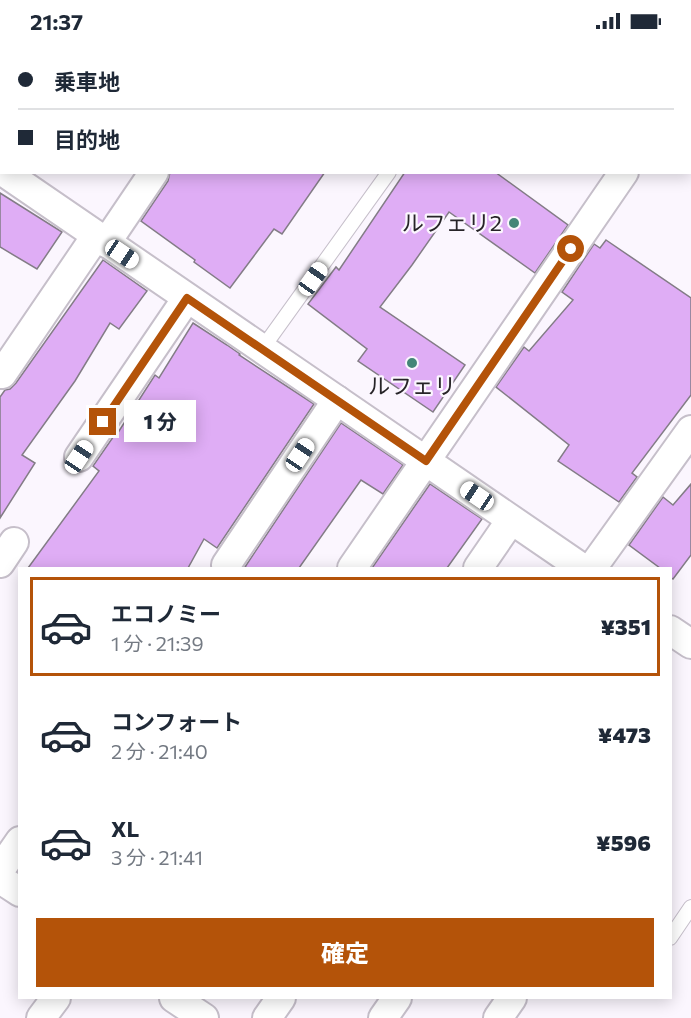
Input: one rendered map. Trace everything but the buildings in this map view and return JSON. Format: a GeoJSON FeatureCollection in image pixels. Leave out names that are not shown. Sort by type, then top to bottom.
{"type":"FeatureCollection","features":[{"type":"Feature","properties":{"kind":"street"},"geometry":{"type":"LineString","coordinates":[[6,174],[581,567]]}},
{"type":"Feature","properties":{"kind":"street"},"geometry":{"type":"LineString","coordinates":[[2,374],[101,239],[152,174]]}},
{"type":"Feature","properties":{"kind":"street"},"geometry":{"type":"LineString","coordinates":[[353,567],[623,174]]}},
{"type":"Feature","properties":{"kind":"street"},"geometry":{"type":"LineString","coordinates":[[79,457],[187,298]]}},
{"type":"Feature","properties":{"kind":"street"},"geometry":{"type":"LineString","coordinates":[[226,565],[337,400]]}},
{"type":"Feature","properties":{"kind":"street"},"geometry":{"type":"LineString","coordinates":[[593,567],[691,430]]}},
{"type":"Feature","properties":{"kind":"street"},"geometry":{"type":"LineString","coordinates":[[479,567],[511,520]]}},
{"type":"Feature","properties":{"kind":"street"},"geometry":{"type":"LineString","coordinates":[[672,631],[691,644]]}},
{"type":"Feature","properties":{"kind":"street"},"geometry":{"type":"LineString","coordinates":[[0,870],[18,844]]}},
{"type":"Feature","properties":{"kind":"street"},"geometry":{"type":"LineString","coordinates":[[0,879],[18,891]]}},
{"type":"Feature","properties":{"kind":"street"},"geometry":{"type":"LineString","coordinates":[[41,1018],[55,999]]}},
{"type":"Feature","properties":{"kind":"street"},"geometry":{"type":"LineString","coordinates":[[176,999],[204,1018]]}},
{"type":"Feature","properties":{"kind":"street"},"geometry":{"type":"LineString","coordinates":[[267,1018],[280,999]]}},
{"type":"Feature","properties":{"kind":"street"},"geometry":{"type":"LineString","coordinates":[[383,1018],[396,999]]}},
{"type":"Feature","properties":{"kind":"street"},"geometry":{"type":"LineString","coordinates":[[498,1018],[511,999]]}},
{"type":"Feature","properties":{"kind":"lane"},"geometry":{"type":"LineString","coordinates":[[262,350],[388,174]]}},
{"type":"Feature","properties":{"kind":"lane"},"geometry":{"type":"LineString","coordinates":[[672,935],[691,907]]}},
{"type":"Feature","properties":{"kind":"place","name":"ルフェリ2"},"geometry":{"type":"Point","coordinates":[514,223]}},
{"type":"Feature","properties":{"kind":"place","name":"ルフェリ"},"geometry":{"type":"Point","coordinates":[412,363]}},
{"type":"Feature","properties":{"kind":"route"},"geometry":{"type":"LineString","coordinates":[[103,422],[187,298],[426,461],[571,249]]}}]}
